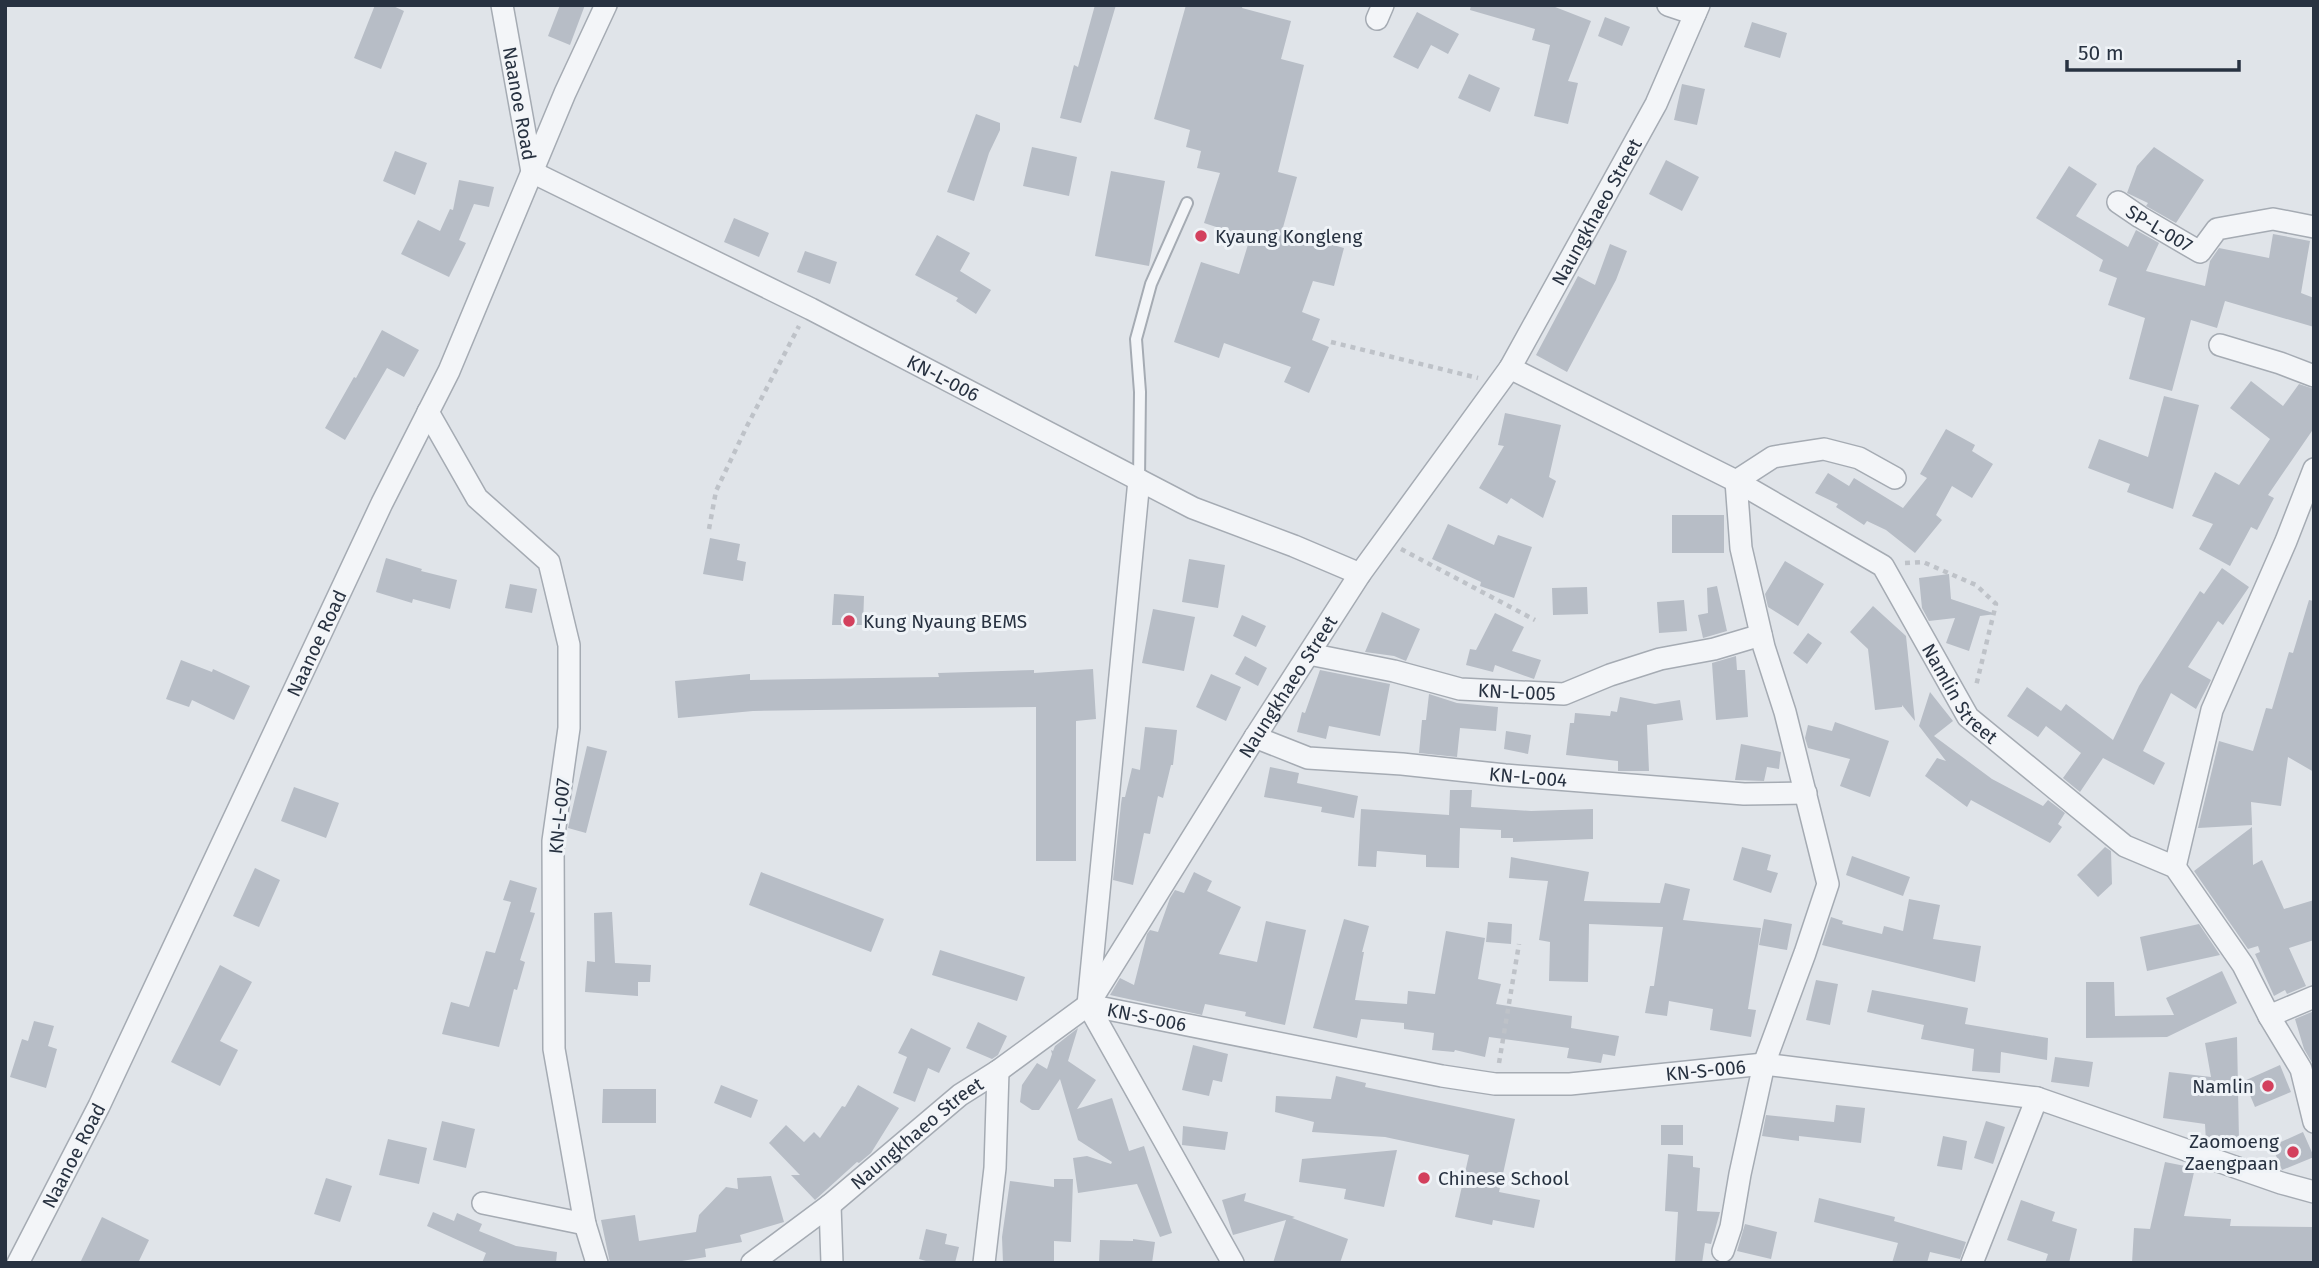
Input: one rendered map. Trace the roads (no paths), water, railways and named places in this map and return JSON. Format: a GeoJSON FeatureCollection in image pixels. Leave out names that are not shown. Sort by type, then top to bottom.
{"type":"FeatureCollection","features":[{"type":"Feature","properties":{"kind":"street","name":"Naanoe Road"},"geometry":{"type":"LineString","coordinates":[[18,1263],[99,1106],[382,503],[449,371],[532,172],[502,5]]}},
{"type":"Feature","properties":{"kind":"street"},"geometry":{"type":"LineString","coordinates":[[532,172],[606,5]]}},
{"type":"Feature","properties":{"kind":"street"},"geometry":{"type":"LineString","coordinates":[[1668,5],[1697,10]]}},
{"type":"Feature","properties":{"kind":"street","name":"Naungkhaeo Street"},"geometry":{"type":"LineString","coordinates":[[752,1263],[830,1205],[960,1095],[998,1071],[1087,1005],[1360,574],[1505,375],[1656,104],[1697,10]]}},
{"type":"Feature","properties":{"kind":"street","name":"KN-L-006"},"geometry":{"type":"LineString","coordinates":[[532,172],[811,309],[1193,508],[1360,574]]}},
{"type":"Feature","properties":{"kind":"street","name":"SP-L-007"},"geometry":{"type":"LineString","coordinates":[[2118,202],[2200,252],[2217,229],[2273,219],[2314,227]]}},
{"type":"Feature","properties":{"kind":"street"},"geometry":{"type":"LineString","coordinates":[[2220,345],[2314,376]]}},
{"type":"Feature","properties":{"kind":"street"},"geometry":{"type":"LineString","coordinates":[[1505,375],[1737,481]]}},
{"type":"Feature","properties":{"kind":"street","name":"KN-L-007"},"geometry":{"type":"LineString","coordinates":[[428,412],[477,498],[549,562],[569,645],[569,727],[553,841],[554,1049],[585,1224],[597,1263]]}},
{"type":"Feature","properties":{"kind":"street"},"geometry":{"type":"LineString","coordinates":[[1737,481],[1773,457],[1824,449],[1859,458],[1895,478]]}},
{"type":"Feature","properties":{"kind":"street"},"geometry":{"type":"LineString","coordinates":[[2314,469],[2286,541],[2212,710],[2175,867],[2243,965],[2269,1016],[2301,1069],[2314,1122]]}},
{"type":"Feature","properties":{"kind":"street"},"geometry":{"type":"LineString","coordinates":[[1139,480],[1087,1005],[1233,1263]]}},
{"type":"Feature","properties":{"kind":"street"},"geometry":{"type":"LineString","coordinates":[[1723,1251],[1731,1227],[1764,1064],[1828,884],[1806,793],[1761,635],[1741,548],[1737,481]]}},
{"type":"Feature","properties":{"kind":"street","name":"Namlin Street"},"geometry":{"type":"LineString","coordinates":[[1737,481],[1883,566],[1968,718],[2125,846],[2175,867]]}},
{"type":"Feature","properties":{"kind":"street","name":"KN-L-005"},"geometry":{"type":"LineString","coordinates":[[1309,654],[1460,689],[1564,694],[1610,674],[1660,659],[1714,649],[1761,635]]}},
{"type":"Feature","properties":{"kind":"street","name":"KN-L-004"},"geometry":{"type":"LineString","coordinates":[[1255,737],[1308,758],[1744,794],[1806,793]]}},
{"type":"Feature","properties":{"kind":"street"},"geometry":{"type":"LineString","coordinates":[[2269,1016],[2314,997]]}},
{"type":"Feature","properties":{"kind":"street","name":"KN-S-006"},"geometry":{"type":"LineString","coordinates":[[1087,1005],[1442,1076],[1495,1084],[1570,1084],[1764,1064],[2037,1098],[2314,1192]]}},
{"type":"Feature","properties":{"kind":"street"},"geometry":{"type":"LineString","coordinates":[[984,1263],[995,1168],[998,1071]]}},
{"type":"Feature","properties":{"kind":"street"},"geometry":{"type":"LineString","coordinates":[[1972,1263],[2037,1098]]}},
{"type":"Feature","properties":{"kind":"street"},"geometry":{"type":"LineString","coordinates":[[483,1203],[585,1224]]}},
{"type":"Feature","properties":{"kind":"street"},"geometry":{"type":"LineString","coordinates":[[830,1205],[832,1263]]}},
{"type":"Feature","properties":{"kind":"lane"},"geometry":{"type":"LineString","coordinates":[[1139,480],[1140,392],[1136,339],[1151,284],[1186,203]]}},
{"type":"Feature","properties":{"kind":"place","name":"Kyaung Kongleng"},"geometry":{"type":"Point","coordinates":[1201,236]}},
{"type":"Feature","properties":{"kind":"place","name":"Kung Nyaung BEMS"},"geometry":{"type":"Point","coordinates":[849,621]}},
{"type":"Feature","properties":{"kind":"place","name":"Namlin"},"geometry":{"type":"Point","coordinates":[2268,1086]}},
{"type":"Feature","properties":{"kind":"place","name":"Zaomoeng Zaengpaan"},"geometry":{"type":"Point","coordinates":[2293,1152]}},
{"type":"Feature","properties":{"kind":"place","name":"Chinese School"},"geometry":{"type":"Point","coordinates":[1424,1178]}}]}
